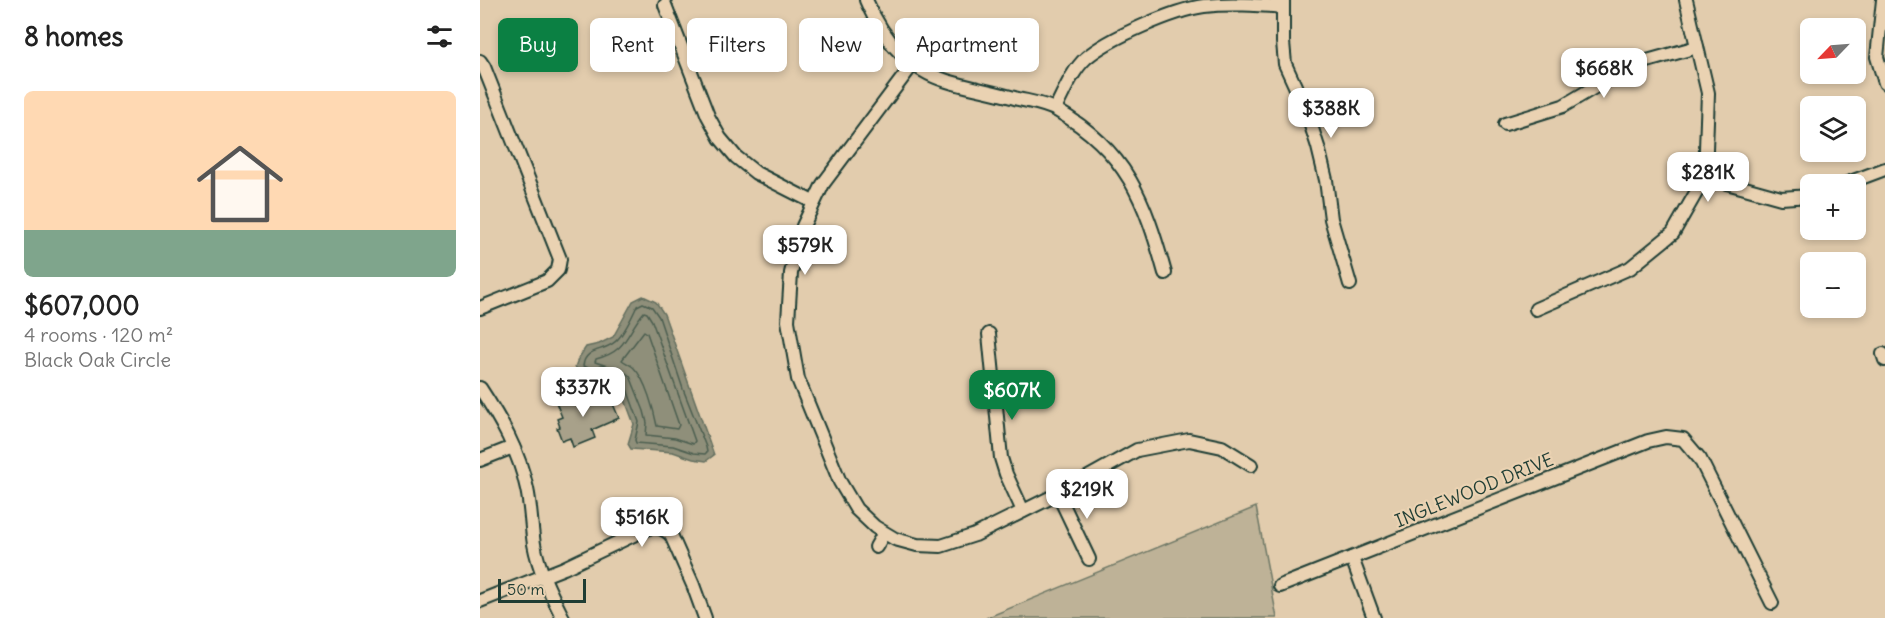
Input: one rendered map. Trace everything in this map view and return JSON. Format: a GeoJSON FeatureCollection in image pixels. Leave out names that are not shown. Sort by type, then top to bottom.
{"type":"FeatureCollection","features":[{"type":"Feature","properties":{"kind":"street"},"geometry":{"type":"LineString","coordinates":[[866,0],[875,22],[895,49]]}},
{"type":"Feature","properties":{"kind":"street"},"geometry":{"type":"LineString","coordinates":[[1536,309],[1630,268],[1673,233],[1705,177],[1708,93],[1686,0]]}},
{"type":"Feature","properties":{"kind":"street"},"geometry":{"type":"LineString","coordinates":[[1882,0],[1877,57],[1885,83]]}},
{"type":"Feature","properties":{"kind":"street"},"geometry":{"type":"LineString","coordinates":[[1055,109],[1074,73],[1086,58],[1120,37],[1177,13],[1202,6],[1283,3],[1285,64],[1306,110],[1318,147],[1326,180],[1331,219],[1350,284]]}},
{"type":"Feature","properties":{"kind":"street"},"geometry":{"type":"LineString","coordinates":[[665,5],[708,116],[720,138],[736,158],[756,173],[813,202]]}},
{"type":"Feature","properties":{"kind":"street"},"geometry":{"type":"LineString","coordinates":[[1505,124],[1563,106],[1640,63],[1697,47]]}},
{"type":"Feature","properties":{"kind":"street"},"geometry":{"type":"LineString","coordinates":[[480,61],[560,259],[558,270],[547,281],[480,308]]}},
{"type":"Feature","properties":{"kind":"street"},"geometry":{"type":"LineString","coordinates":[[907,72],[830,175],[813,202],[803,226],[791,273],[788,321],[793,360],[802,392],[848,497],[865,518],[885,533],[907,543],[940,546],[975,535],[1058,494],[1137,450],[1189,440],[1222,447],[1251,465]]}},
{"type":"Feature","properties":{"kind":"street"},"geometry":{"type":"LineString","coordinates":[[928,72],[945,81],[1055,109],[1103,145],[1118,160],[1137,189],[1150,221],[1165,273]]}},
{"type":"Feature","properties":{"kind":"street"},"geometry":{"type":"LineString","coordinates":[[1866,176],[1885,169]]}},
{"type":"Feature","properties":{"kind":"street"},"geometry":{"type":"LineString","coordinates":[[1705,177],[1781,198],[1800,197]]}},
{"type":"Feature","properties":{"kind":"street"},"geometry":{"type":"LineString","coordinates":[[989,334],[1001,458],[1023,511]]}},
{"type":"Feature","properties":{"kind":"street"},"geometry":{"type":"LineString","coordinates":[[480,388],[503,423],[513,447],[527,489],[534,545],[543,576],[562,618]]}},
{"type":"Feature","properties":{"kind":"street","name":"INGLEWOOD DRIVE"},"geometry":{"type":"LineString","coordinates":[[1280,586],[1648,441],[1666,437],[1683,439],[1700,459],[1772,603]]}},
{"type":"Feature","properties":{"kind":"street"},"geometry":{"type":"LineString","coordinates":[[480,460],[513,447]]}},
{"type":"Feature","properties":{"kind":"street"},"geometry":{"type":"LineString","coordinates":[[1058,494],[1089,559]]}},
{"type":"Feature","properties":{"kind":"street"},"geometry":{"type":"LineString","coordinates":[[480,601],[564,568],[648,528],[657,526],[665,529],[671,535],[705,618]]}},
{"type":"Feature","properties":{"kind":"street"},"geometry":{"type":"LineString","coordinates":[[876,547],[885,533]]}},
{"type":"Feature","properties":{"kind":"street"},"geometry":{"type":"LineString","coordinates":[[1352,558],[1374,618]]}},
{"type":"Feature","properties":{"kind":"shaded area"},"geometry":{"type":"Polygon","coordinates":[[[1256,507],[1277,618],[986,618],[1256,507]]]}},
{"type":"Feature","properties":{"kind":"water"},"geometry":{"type":"Polygon","coordinates":[[[643,296],[656,302],[664,314],[714,455],[706,461],[673,452],[631,449],[628,444],[634,424],[619,384],[579,372],[575,367],[586,347],[613,337],[633,301],[643,296]]]}},
{"type":"Feature","properties":{"kind":"building"},"geometry":{"type":"Polygon","coordinates":[[[576,392],[583,408],[610,397],[619,418],[592,430],[595,438],[573,447],[570,438],[562,441],[557,428],[560,427],[557,419],[562,417],[555,400],[576,392]]]}}]}
